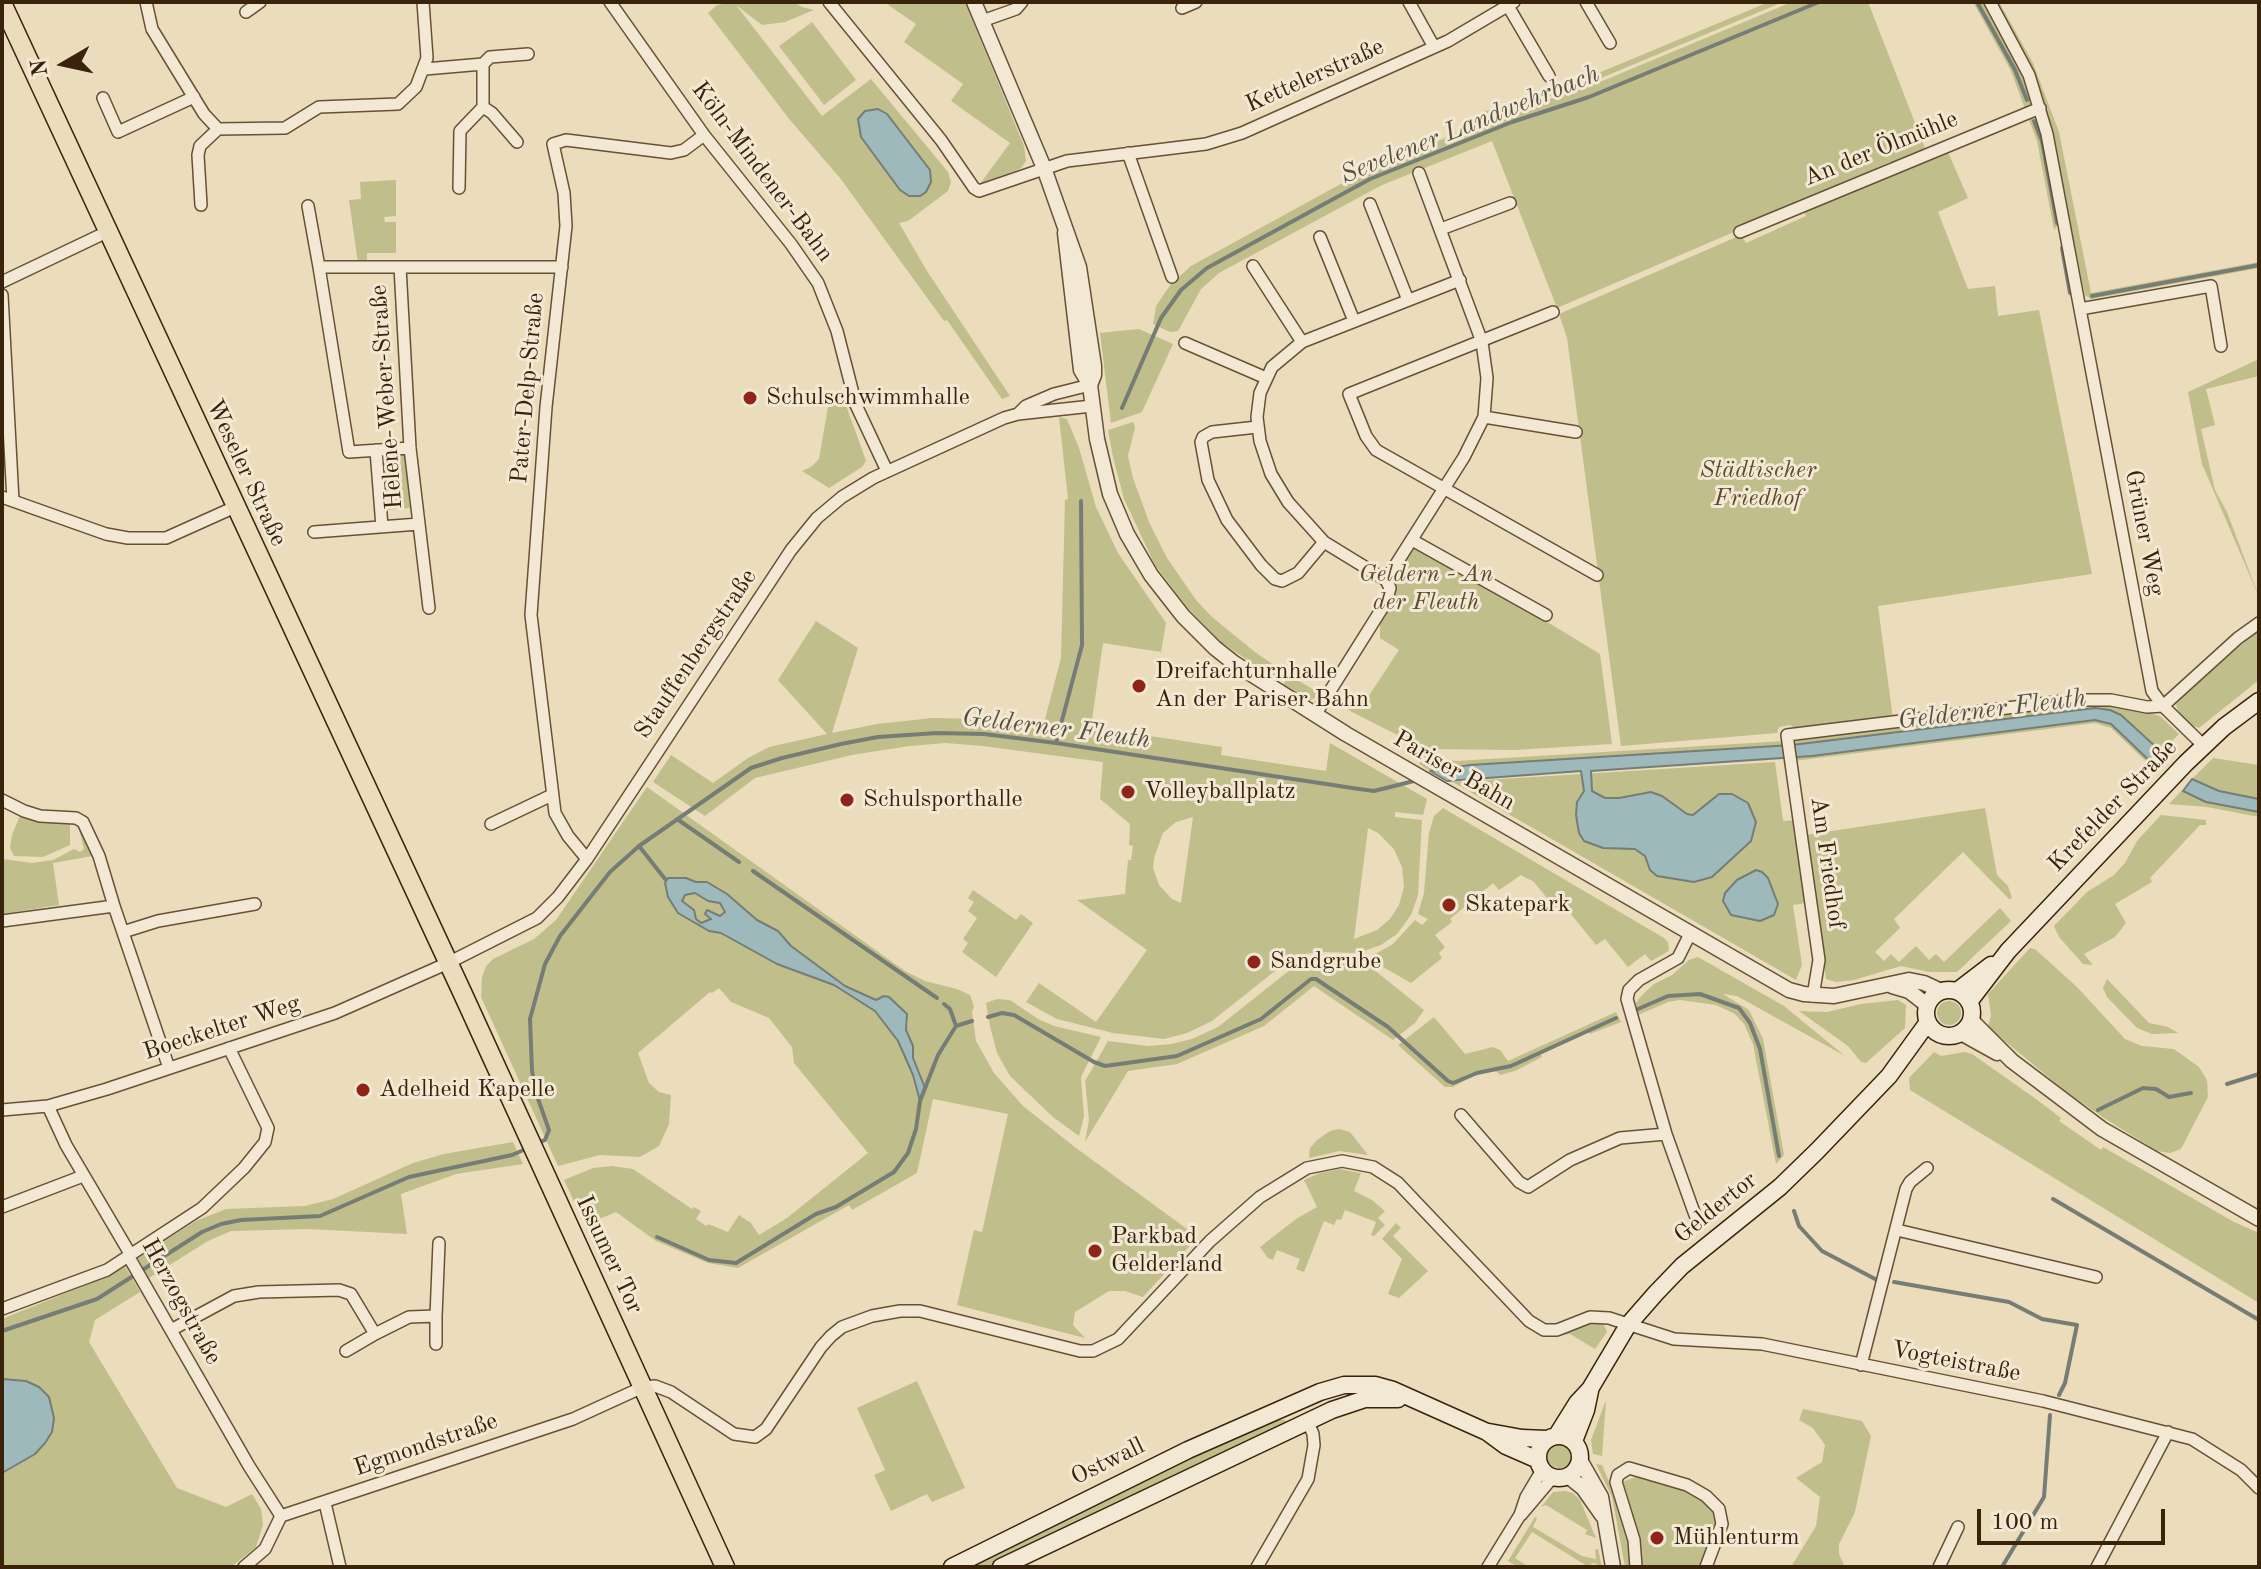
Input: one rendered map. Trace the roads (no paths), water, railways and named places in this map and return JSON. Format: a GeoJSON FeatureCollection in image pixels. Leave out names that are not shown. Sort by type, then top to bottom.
{"type":"FeatureCollection","features":[{"type":"Feature","properties":{"kind":"main road","name":"Weseler Straße"},"geometry":{"type":"LineString","coordinates":[[2,3],[448,963]]}},
{"type":"Feature","properties":{"kind":"main road","name":"Krefelder Straße"},"geometry":{"type":"LineString","coordinates":[[1927,1014],[1930,999],[1956,995],[2008,951],[2186,763],[2259,701]]}},
{"type":"Feature","properties":{"kind":"main road","name":"Issumer Tor"},"geometry":{"type":"LineString","coordinates":[[448,963],[725,1567]]}},
{"type":"Feature","properties":{"kind":"main road"},"geometry":{"type":"LineString","coordinates":[[1927,1014],[1941,1035],[1948,1037],[1966,1026],[1956,995]]}},
{"type":"Feature","properties":{"kind":"main road","name":"Geldertor"},"geometry":{"type":"LineString","coordinates":[[1889,1076],[1927,1014]]}},
{"type":"Feature","properties":{"kind":"main road","name":"Geldertor"},"geometry":{"type":"LineString","coordinates":[[1559,1438],[1577,1403],[1590,1389],[1628,1325],[1682,1266],[1780,1187],[1889,1076],[1941,1035]]}},
{"type":"Feature","properties":{"kind":"main road","name":"Ostwall"},"geometry":{"type":"LineString","coordinates":[[952,1567],[1174,1457],[1288,1405],[1344,1385],[1375,1385],[1393,1390],[1487,1432],[1550,1471]]}},
{"type":"Feature","properties":{"kind":"main road","name":"Ostwall"},"geometry":{"type":"LineString","coordinates":[[1001,1567],[1342,1406],[1365,1399],[1412,1400]]}},
{"type":"Feature","properties":{"kind":"main road"},"geometry":{"type":"LineString","coordinates":[[1288,1405],[1308,1422]]}},
{"type":"Feature","properties":{"kind":"main road","name":"Ostwall"},"geometry":{"type":"LineString","coordinates":[[1487,1432],[1522,1438],[1559,1438]]}},
{"type":"Feature","properties":{"kind":"main road"},"geometry":{"type":"LineString","coordinates":[[1559,1438],[1578,1446],[1580,1460],[1574,1472],[1550,1471],[1539,1450],[1559,1438]]}},
{"type":"Feature","properties":{"kind":"street"},"geometry":{"type":"LineString","coordinates":[[146,2],[152,29],[204,114],[218,129]]}},
{"type":"Feature","properties":{"kind":"street"},"geometry":{"type":"LineString","coordinates":[[246,12],[260,2]]}},
{"type":"Feature","properties":{"kind":"street"},"geometry":{"type":"LineString","coordinates":[[201,205],[200,146],[218,129],[285,128],[319,107],[398,104],[416,87],[425,69],[423,2]]}},
{"type":"Feature","properties":{"kind":"street","name":"Köln-Mindener-Bahn"},"geometry":{"type":"LineString","coordinates":[[610,2],[704,135],[791,244],[818,283],[837,331],[856,405],[887,471]]}},
{"type":"Feature","properties":{"kind":"street","name":"Kettelerstraße"},"geometry":{"type":"LineString","coordinates":[[829,2],[941,140],[974,188],[984,191],[1067,161],[1206,144],[1242,133],[1434,47],[1511,4],[1549,76]]}},
{"type":"Feature","properties":{"kind":"street","name":"Pariser Bahn"},"geometry":{"type":"LineString","coordinates":[[974,2],[1044,168],[1079,267],[1094,366],[1090,385],[1092,406],[1110,494],[1127,534],[1151,575],[1183,616],[1215,648],[1315,715],[1780,985],[1813,996],[1849,994],[1916,980],[1956,995]]}},
{"type":"Feature","properties":{"kind":"street"},"geometry":{"type":"LineString","coordinates":[[982,21],[1016,9],[1022,2]]}},
{"type":"Feature","properties":{"kind":"street"},"geometry":{"type":"LineString","coordinates":[[1182,8],[1196,2]]}},
{"type":"Feature","properties":{"kind":"street"},"geometry":{"type":"LineString","coordinates":[[1409,2],[1434,47]]}},
{"type":"Feature","properties":{"kind":"street"},"geometry":{"type":"LineString","coordinates":[[1586,2],[1610,43]]}},
{"type":"Feature","properties":{"kind":"street","name":"Grüner Weg"},"geometry":{"type":"LineString","coordinates":[[1990,2],[2022,60],[2040,108],[2150,681],[2155,698],[2204,746]]}},
{"type":"Feature","properties":{"kind":"street"},"geometry":{"type":"LineString","coordinates":[[425,69],[483,64],[490,57],[528,54]]}},
{"type":"Feature","properties":{"kind":"street"},"geometry":{"type":"LineString","coordinates":[[459,188],[460,131],[483,107],[483,64]]}},
{"type":"Feature","properties":{"kind":"street"},"geometry":{"type":"LineString","coordinates":[[103,98],[118,132],[194,97]]}},
{"type":"Feature","properties":{"kind":"street"},"geometry":{"type":"LineString","coordinates":[[483,107],[517,142]]}},
{"type":"Feature","properties":{"kind":"street","name":"An der Ölmühle"},"geometry":{"type":"LineString","coordinates":[[1740,232],[2040,108]]}},
{"type":"Feature","properties":{"kind":"street","name":"Pater-Delp-Straße"},"geometry":{"type":"LineString","coordinates":[[587,859],[561,825],[552,795],[531,604],[566,204],[553,144],[566,140],[671,153],[684,150],[704,135]]}},
{"type":"Feature","properties":{"kind":"street"},"geometry":{"type":"LineString","coordinates":[[1128,153],[1172,277]]}},
{"type":"Feature","properties":{"kind":"street"},"geometry":{"type":"LineString","coordinates":[[1386,580],[1484,417],[1487,378],[1482,342],[1419,173]]}},
{"type":"Feature","properties":{"kind":"street"},"geometry":{"type":"LineString","coordinates":[[1441,229],[1510,203]]}},
{"type":"Feature","properties":{"kind":"street"},"geometry":{"type":"LineString","coordinates":[[1370,204],[1408,300]]}},
{"type":"Feature","properties":{"kind":"street"},"geometry":{"type":"LineString","coordinates":[[308,206],[349,452],[410,448]]}},
{"type":"Feature","properties":{"kind":"street"},"geometry":{"type":"LineString","coordinates":[[2,282],[109,231]]}},
{"type":"Feature","properties":{"kind":"street"},"geometry":{"type":"LineString","coordinates":[[1320,237],[1354,321]]}},
{"type":"Feature","properties":{"kind":"street"},"geometry":{"type":"LineString","coordinates":[[1253,266],[1302,342]]}},
{"type":"Feature","properties":{"kind":"street"},"geometry":{"type":"LineString","coordinates":[[319,267],[562,267]]}},
{"type":"Feature","properties":{"kind":"street","name":"Helene-Weber-Straße"},"geometry":{"type":"LineString","coordinates":[[400,267],[410,448],[429,608]]}},
{"type":"Feature","properties":{"kind":"street"},"geometry":{"type":"LineString","coordinates":[[1315,715],[1386,602],[1390,588],[1386,580],[1324,542],[1296,513],[1280,489],[1266,459],[1257,427],[1257,405],[1266,378],[1280,358],[1302,342],[1460,280]]}},
{"type":"Feature","properties":{"kind":"street"},"geometry":{"type":"LineString","coordinates":[[2080,309],[2211,286],[2221,346]]}},
{"type":"Feature","properties":{"kind":"street"},"geometry":{"type":"LineString","coordinates":[[2,295],[8,499],[106,534],[161,539],[235,507]]}},
{"type":"Feature","properties":{"kind":"street"},"geometry":{"type":"LineString","coordinates":[[1553,312],[1349,394],[1366,436],[1376,450],[1597,575]]}},
{"type":"Feature","properties":{"kind":"street"},"geometry":{"type":"LineString","coordinates":[[1185,343],[1266,378]]}},
{"type":"Feature","properties":{"kind":"street","name":"Stauffenbergstraße"},"geometry":{"type":"LineString","coordinates":[[1018,414],[1026,406],[1054,394],[1090,385]]}},
{"type":"Feature","properties":{"kind":"street","name":"Stauffenbergstraße"},"geometry":{"type":"LineString","coordinates":[[448,963],[537,918],[558,897],[587,859],[799,539],[817,518],[842,497],[887,471],[1018,414],[1092,406]]}},
{"type":"Feature","properties":{"kind":"street"},"geometry":{"type":"LineString","coordinates":[[1484,417],[1576,432]]}},
{"type":"Feature","properties":{"kind":"street"},"geometry":{"type":"LineString","coordinates":[[1257,427],[1212,432],[1201,442],[1208,480],[1227,520],[1261,565],[1275,579],[1282,581],[1298,573],[1324,542]]}},
{"type":"Feature","properties":{"kind":"street"},"geometry":{"type":"LineString","coordinates":[[376,450],[382,527]]}},
{"type":"Feature","properties":{"kind":"street","name":"Helene-Weber-Straße"},"geometry":{"type":"LineString","coordinates":[[314,532],[419,524]]}},
{"type":"Feature","properties":{"kind":"street"},"geometry":{"type":"LineString","coordinates":[[1412,540],[1546,615]]}},
{"type":"Feature","properties":{"kind":"street"},"geometry":{"type":"LineString","coordinates":[[2163,706],[2259,623]]}},
{"type":"Feature","properties":{"kind":"street","name":"Am Friedhof"},"geometry":{"type":"LineString","coordinates":[[1813,996],[1819,960],[1787,738],[2084,699],[2163,706]]}},
{"type":"Feature","properties":{"kind":"street"},"geometry":{"type":"LineString","coordinates":[[491,824],[552,795]]}},
{"type":"Feature","properties":{"kind":"street"},"geometry":{"type":"LineString","coordinates":[[2,800],[40,816],[76,818],[83,822],[99,856],[169,1068]]}},
{"type":"Feature","properties":{"kind":"street"},"geometry":{"type":"LineString","coordinates":[[123,932],[158,921],[255,904]]}},
{"type":"Feature","properties":{"kind":"street"},"geometry":{"type":"LineString","coordinates":[[2,921],[114,906]]}},
{"type":"Feature","properties":{"kind":"street"},"geometry":{"type":"LineString","coordinates":[[1690,934],[1678,958],[1639,980],[1629,990],[1627,999],[1666,1134],[1695,1215]]}},
{"type":"Feature","properties":{"kind":"street","name":"Boeckelter Weg"},"geometry":{"type":"LineString","coordinates":[[2,1110],[48,1106],[169,1068],[335,1013],[448,963]]}},
{"type":"Feature","properties":{"kind":"street"},"geometry":{"type":"LineString","coordinates":[[1887,985],[1909,991],[1927,1014]]}},
{"type":"Feature","properties":{"kind":"street"},"geometry":{"type":"LineString","coordinates":[[1966,1026],[2102,1129],[2259,1219]]}},
{"type":"Feature","properties":{"kind":"street"},"geometry":{"type":"LineString","coordinates":[[2,1309],[107,1270],[202,1208],[244,1168],[265,1142],[268,1128],[229,1048]]}},
{"type":"Feature","properties":{"kind":"street","name":"Herzogstraße"},"geometry":{"type":"LineString","coordinates":[[48,1106],[83,1176],[249,1466],[281,1516]]}},
{"type":"Feature","properties":{"kind":"street"},"geometry":{"type":"LineString","coordinates":[[1461,1115],[1519,1182],[1528,1187],[1570,1160],[1620,1138],[1666,1134]]}},
{"type":"Feature","properties":{"kind":"street","name":"Vogteistraße"},"geometry":{"type":"LineString","coordinates":[[643,1387],[655,1386],[671,1392],[734,1434],[755,1437],[766,1429],[831,1336],[842,1327],[872,1316],[920,1311],[1080,1351],[1093,1351],[1118,1339],[1218,1233],[1260,1197],[1307,1168],[1342,1161],[1373,1167],[1398,1183],[1536,1326],[1544,1330],[1557,1330],[1597,1316],[1674,1339],[1762,1344],[2043,1401],[2168,1432],[2206,1447],[2241,1470],[2259,1488]]}},
{"type":"Feature","properties":{"kind":"street"},"geometry":{"type":"LineString","coordinates":[[1861,1365],[1906,1189],[1927,1168]]}},
{"type":"Feature","properties":{"kind":"street"},"geometry":{"type":"LineString","coordinates":[[2,1207],[83,1176]]}},
{"type":"Feature","properties":{"kind":"street"},"geometry":{"type":"LineString","coordinates":[[1897,1230],[2096,1277]]}},
{"type":"Feature","properties":{"kind":"street"},"geometry":{"type":"LineString","coordinates":[[436,1344],[439,1243]]}},
{"type":"Feature","properties":{"kind":"street"},"geometry":{"type":"LineString","coordinates":[[171,1330],[234,1296],[259,1292],[339,1290],[351,1294],[375,1334]]}},
{"type":"Feature","properties":{"kind":"street"},"geometry":{"type":"LineString","coordinates":[[346,1351],[409,1317],[436,1316]]}},
{"type":"Feature","properties":{"kind":"street","name":"Egmondstraße"},"geometry":{"type":"LineString","coordinates":[[281,1516],[573,1419],[643,1387]]}},
{"type":"Feature","properties":{"kind":"street"},"geometry":{"type":"LineString","coordinates":[[1257,1567],[1308,1479],[1314,1445],[1308,1422]]}},
{"type":"Feature","properties":{"kind":"street"},"geometry":{"type":"LineString","coordinates":[[2097,1567],[2168,1432]]}},
{"type":"Feature","properties":{"kind":"street"},"geometry":{"type":"LineString","coordinates":[[1580,1460],[1598,1490],[1613,1567]]}},
{"type":"Feature","properties":{"kind":"street"},"geometry":{"type":"LineString","coordinates":[[1636,1567],[1634,1540],[1616,1482],[1618,1475],[1629,1468],[1687,1485],[1706,1496],[1719,1509],[1722,1524],[1706,1567]]}},
{"type":"Feature","properties":{"kind":"street"},"geometry":{"type":"LineString","coordinates":[[1488,1567],[1520,1515],[1526,1497],[1550,1471],[1583,1488],[1604,1519]]}},
{"type":"Feature","properties":{"kind":"street"},"geometry":{"type":"LineString","coordinates":[[325,1503],[340,1567]]}},
{"type":"Feature","properties":{"kind":"street"},"geometry":{"type":"LineString","coordinates":[[244,1567],[265,1549],[281,1516]]}},
{"type":"Feature","properties":{"kind":"street"},"geometry":{"type":"LineString","coordinates":[[1939,1567],[1958,1527]]}},
{"type":"Feature","properties":{"kind":"water"},"geometry":{"type":"Polygon","coordinates":[[[878,109],[887,114],[930,170],[931,182],[920,196],[909,196],[900,190],[861,137],[858,119],[865,111],[878,109]]]}},
{"type":"Feature","properties":{"kind":"water"},"geometry":{"type":"Polygon","coordinates":[[[2095,708],[2121,715],[2168,758],[2158,769],[2111,724],[2095,720],[1812,756],[1591,771],[1592,791],[1605,798],[1651,792],[1693,815],[1719,794],[1732,794],[1748,803],[1756,822],[1751,841],[1712,877],[1694,882],[1657,876],[1650,870],[1645,856],[1635,849],[1603,848],[1584,841],[1579,833],[1576,815],[1577,802],[1584,791],[1581,771],[1447,781],[1430,771],[1470,765],[1792,745],[2095,708]]]}},
{"type":"Feature","properties":{"kind":"water"},"geometry":{"type":"Polygon","coordinates":[[[2192,779],[2219,791],[2259,799],[2259,812],[2206,802],[2183,791],[2192,779]]]}},
{"type":"Feature","properties":{"kind":"water"},"geometry":{"type":"Polygon","coordinates":[[[1756,870],[1768,878],[1778,904],[1774,915],[1760,921],[1731,915],[1723,901],[1725,893],[1737,880],[1756,870]]]}},
{"type":"Feature","properties":{"kind":"water"},"geometry":{"type":"Polygon","coordinates":[[[668,878],[707,882],[727,894],[757,920],[778,931],[791,946],[845,986],[876,1000],[889,997],[907,1014],[906,1030],[925,1088],[920,1101],[898,1041],[875,1011],[834,985],[777,964],[678,913],[668,897],[665,883],[668,878]],[[695,893],[685,895],[682,901],[694,910],[696,919],[701,923],[711,919],[705,914],[707,910],[720,916],[725,912],[720,903],[708,901],[695,893]]]}},
{"type":"Feature","properties":{"kind":"water"},"geometry":{"type":"Polygon","coordinates":[[[2,1379],[26,1381],[39,1387],[49,1397],[54,1418],[52,1432],[35,1454],[2,1473],[2,1379]]]}},
{"type":"Feature","properties":{"kind":"waterway","name":"Sevelener Landwehrbach"},"geometry":{"type":"LineString","coordinates":[[1122,408],[1161,318],[1181,290],[1207,268],[1370,179],[1512,122],[1589,97],[1819,2]]}},
{"type":"Feature","properties":{"kind":"waterway"},"geometry":{"type":"LineString","coordinates":[[1977,2],[2015,70],[2027,100]]}},
{"type":"Feature","properties":{"kind":"waterway"},"geometry":{"type":"LineString","coordinates":[[2034,121],[2042,141],[2057,223]]}},
{"type":"Feature","properties":{"kind":"waterway"},"geometry":{"type":"LineString","coordinates":[[2062,248],[2070,293]]}},
{"type":"Feature","properties":{"kind":"waterway"},"geometry":{"type":"LineString","coordinates":[[2092,296],[2259,265]]}},
{"type":"Feature","properties":{"kind":"waterway","name":"Sevelener Landwehrbach"},"geometry":{"type":"LineString","coordinates":[[1056,743],[1082,645],[1081,501]]}},
{"type":"Feature","properties":{"kind":"waterway","name":"Gelderner Fleuth"},"geometry":{"type":"LineString","coordinates":[[538,1143],[545,1140],[549,1130],[532,1071],[530,1019],[545,964],[560,936],[610,872],[639,846],[751,768],[878,737],[937,733],[984,734],[1056,743],[1374,791],[1418,780]]}},
{"type":"Feature","properties":{"kind":"waterway"},"geometry":{"type":"LineString","coordinates":[[677,819],[739,862]]}},
{"type":"Feature","properties":{"kind":"waterway"},"geometry":{"type":"LineString","coordinates":[[639,846],[665,879]]}},
{"type":"Feature","properties":{"kind":"waterway"},"geometry":{"type":"LineString","coordinates":[[753,871],[937,998]]}},
{"type":"Feature","properties":{"kind":"waterway"},"geometry":{"type":"LineString","coordinates":[[988,1017],[1002,1013],[1014,1015],[1105,1066],[1177,1056],[1261,1019],[1311,979],[1316,979],[1388,1027],[1453,1083],[1477,1073],[1511,1066],[1616,1018]]}},
{"type":"Feature","properties":{"kind":"waterway"},"geometry":{"type":"LineString","coordinates":[[1638,1009],[1668,996],[1700,994],[1739,1008],[1750,1023],[1760,1049],[1779,1156]]}},
{"type":"Feature","properties":{"kind":"waterway"},"geometry":{"type":"LineString","coordinates":[[944,1004],[950,1009],[956,1026]]}},
{"type":"Feature","properties":{"kind":"waterway"},"geometry":{"type":"LineString","coordinates":[[657,1237],[709,1260],[736,1263],[816,1214],[836,1207],[894,1172],[908,1153],[920,1101],[938,1055],[956,1026],[972,1021]]}},
{"type":"Feature","properties":{"kind":"waterway"},"geometry":{"type":"LineString","coordinates":[[2227,1084],[2259,1074]]}},
{"type":"Feature","properties":{"kind":"waterway"},"geometry":{"type":"LineString","coordinates":[[2098,1110],[2143,1088],[2156,1089],[2169,1097],[2191,1093]]}},
{"type":"Feature","properties":{"kind":"waterway","name":"Gelderner Fleuth"},"geometry":{"type":"LineString","coordinates":[[2,1331],[97,1299],[202,1232],[221,1224],[320,1216],[409,1177],[512,1155],[526,1149]]}},
{"type":"Feature","properties":{"kind":"waterway"},"geometry":{"type":"LineString","coordinates":[[2053,1199],[2259,1320]]}},
{"type":"Feature","properties":{"kind":"waterway"},"geometry":{"type":"LineString","coordinates":[[1794,1211],[1799,1226],[1822,1251],[1877,1280]]}},
{"type":"Feature","properties":{"kind":"waterway"},"geometry":{"type":"LineString","coordinates":[[1894,1282],[2009,1302],[2042,1319],[2077,1325],[2065,1383],[2059,1395]]}},
{"type":"Feature","properties":{"kind":"waterway"},"geometry":{"type":"LineString","coordinates":[[2002,1567],[2044,1497],[2050,1415]]}},
{"type":"Feature","properties":{"kind":"place","name":"Schulschwimmhalle"},"geometry":{"type":"Point","coordinates":[750,398]}},
{"type":"Feature","properties":{"kind":"place","name":"Dreifachturnhalle An der Pariser Bahn"},"geometry":{"type":"Point","coordinates":[1139,686]}},
{"type":"Feature","properties":{"kind":"place","name":"Volleyballplatz"},"geometry":{"type":"Point","coordinates":[1128,792]}},
{"type":"Feature","properties":{"kind":"place","name":"Schulsporthalle"},"geometry":{"type":"Point","coordinates":[847,800]}},
{"type":"Feature","properties":{"kind":"place","name":"Skatepark"},"geometry":{"type":"Point","coordinates":[1449,905]}},
{"type":"Feature","properties":{"kind":"place","name":"Sandgrube"},"geometry":{"type":"Point","coordinates":[1254,962]}},
{"type":"Feature","properties":{"kind":"place","name":"Adelheid Kapelle"},"geometry":{"type":"Point","coordinates":[363,1090]}},
{"type":"Feature","properties":{"kind":"place","name":"Parkbad Gelderland"},"geometry":{"type":"Point","coordinates":[1095,1251]}},
{"type":"Feature","properties":{"kind":"place","name":"Mühlenturm"},"geometry":{"type":"Point","coordinates":[1657,1538]}},
{"type":"Feature","properties":{"kind":"park label","name":"Städtischer Friedhof"},"geometry":{"type":"Point","coordinates":[1758,485]}},
{"type":"Feature","properties":{"kind":"park label","name":"Geldern - An der Fleuth"},"geometry":{"type":"Point","coordinates":[1426,589]}}]}
